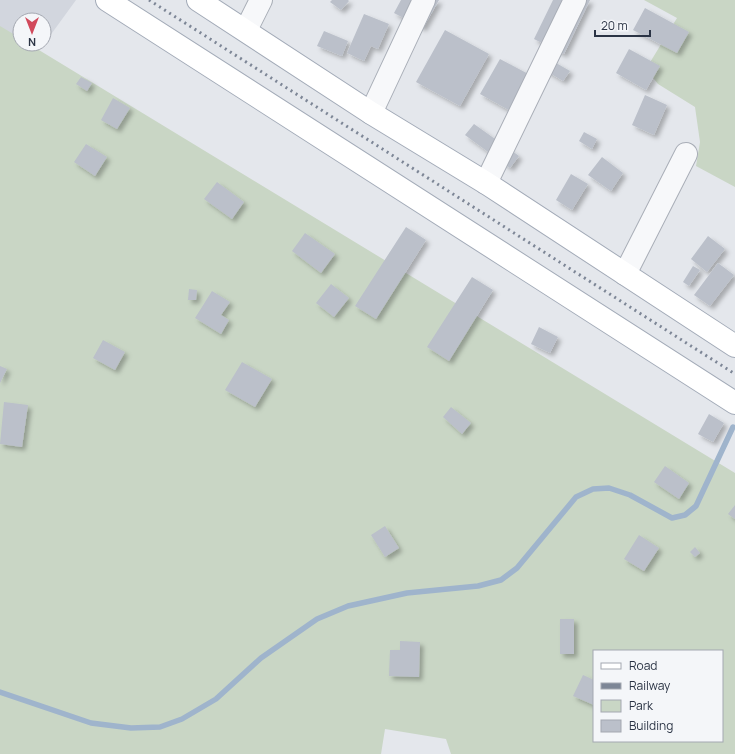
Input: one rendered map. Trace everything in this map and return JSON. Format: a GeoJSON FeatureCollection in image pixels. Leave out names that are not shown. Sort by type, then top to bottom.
{"type":"FeatureCollection","features":[{"type":"Feature","properties":{"kind":"main road"},"geometry":{"type":"LineString","coordinates":[[107,0],[735,403]]}},
{"type":"Feature","properties":{"kind":"main road"},"geometry":{"type":"LineString","coordinates":[[198,0],[371,113],[486,183],[735,346]]}},
{"type":"Feature","properties":{"kind":"street"},"geometry":{"type":"LineString","coordinates":[[246,30],[260,0]]}},
{"type":"Feature","properties":{"kind":"street"},"geometry":{"type":"LineString","coordinates":[[371,113],[424,0]]}},
{"type":"Feature","properties":{"kind":"street"},"geometry":{"type":"LineString","coordinates":[[486,183],[575,0]]}},
{"type":"Feature","properties":{"kind":"street"},"geometry":{"type":"LineString","coordinates":[[625,274],[686,154]]}},
{"type":"Feature","properties":{"kind":"shaded area"},"geometry":{"type":"Polygon","coordinates":[[[0,0],[76,0],[52,33],[52,12],[12,12],[12,45],[0,37],[0,0]]]}},
{"type":"Feature","properties":{"kind":"shaded area"},"geometry":{"type":"Polygon","coordinates":[[[22,52],[38,52],[33,59],[22,52]]]}},
{"type":"Feature","properties":{"kind":"green space"},"geometry":{"type":"Polygon","coordinates":[[[644,0],[735,0],[735,187],[696,166],[700,142],[695,107],[658,84],[646,69],[677,18],[644,0]]]}},
{"type":"Feature","properties":{"kind":"green space"},"geometry":{"type":"Polygon","coordinates":[[[0,26],[12,33],[12,52],[42,52],[735,473],[735,754],[451,754],[446,739],[385,729],[381,754],[0,754],[0,26]]]}},
{"type":"Feature","properties":{"kind":"building"},"geometry":{"type":"Polygon","coordinates":[[[332,0],[349,1],[341,10],[330,2],[332,0]]]}},
{"type":"Feature","properties":{"kind":"building"},"geometry":{"type":"Polygon","coordinates":[[[401,0],[439,0],[423,28],[394,13],[401,0]]]}},
{"type":"Feature","properties":{"kind":"building"},"geometry":{"type":"Polygon","coordinates":[[[553,0],[590,0],[564,54],[534,39],[553,0]]]}},
{"type":"Feature","properties":{"kind":"building"},"geometry":{"type":"Polygon","coordinates":[[[645,8],[689,32],[677,53],[633,30],[645,8]]]}},
{"type":"Feature","properties":{"kind":"building"},"geometry":{"type":"Polygon","coordinates":[[[364,14],[389,24],[378,49],[371,46],[364,61],[347,53],[364,14]]]}},
{"type":"Feature","properties":{"kind":"building"},"geometry":{"type":"Polygon","coordinates":[[[445,30],[489,54],[460,106],[416,82],[445,30]]]}},
{"type":"Feature","properties":{"kind":"building"},"geometry":{"type":"Polygon","coordinates":[[[324,31],[348,41],[342,56],[317,46],[324,31]]]}},
{"type":"Feature","properties":{"kind":"building"},"geometry":{"type":"Polygon","coordinates":[[[629,49],[660,66],[646,90],[616,73],[629,49]]]}},
{"type":"Feature","properties":{"kind":"building"},"geometry":{"type":"Polygon","coordinates":[[[500,59],[534,77],[514,113],[480,94],[500,59]]]}},
{"type":"Feature","properties":{"kind":"building"},"geometry":{"type":"Polygon","coordinates":[[[549,59],[570,71],[563,81],[543,69],[549,59]]]}},
{"type":"Feature","properties":{"kind":"building"},"geometry":{"type":"Polygon","coordinates":[[[81,77],[92,83],[87,91],[76,84],[81,77]]]}},
{"type":"Feature","properties":{"kind":"building"},"geometry":{"type":"Polygon","coordinates":[[[645,95],[667,105],[654,135],[632,125],[645,95]]]}},
{"type":"Feature","properties":{"kind":"building"},"geometry":{"type":"Polygon","coordinates":[[[113,98],[130,108],[117,129],[101,120],[113,98]]]}},
{"type":"Feature","properties":{"kind":"building"},"geometry":{"type":"Polygon","coordinates":[[[474,124],[519,156],[510,168],[465,135],[474,124]]]}},
{"type":"Feature","properties":{"kind":"building"},"geometry":{"type":"Polygon","coordinates":[[[584,132],[597,139],[592,149],[579,141],[584,132]]]}},
{"type":"Feature","properties":{"kind":"building"},"geometry":{"type":"Polygon","coordinates":[[[86,144],[107,157],[95,176],[74,162],[86,144]]]}},
{"type":"Feature","properties":{"kind":"building"},"geometry":{"type":"Polygon","coordinates":[[[602,157],[623,173],[611,191],[588,175],[602,157]]]}},
{"type":"Feature","properties":{"kind":"building"},"geometry":{"type":"Polygon","coordinates":[[[571,174],[588,184],[572,210],[556,200],[571,174]]]}},
{"type":"Feature","properties":{"kind":"building"},"geometry":{"type":"Polygon","coordinates":[[[217,182],[244,202],[232,219],[204,199],[217,182]]]}},
{"type":"Feature","properties":{"kind":"building"},"geometry":{"type":"Polygon","coordinates":[[[406,227],[426,240],[376,319],[355,306],[406,227]]]}},
{"type":"Feature","properties":{"kind":"building"},"geometry":{"type":"Polygon","coordinates":[[[305,233],[335,254],[321,273],[292,251],[305,233]]]}},
{"type":"Feature","properties":{"kind":"building"},"geometry":{"type":"Polygon","coordinates":[[[708,236],[725,249],[707,272],[691,259],[708,236]]]}},
{"type":"Feature","properties":{"kind":"building"},"geometry":{"type":"Polygon","coordinates":[[[718,263],[734,275],[710,306],[694,295],[718,263]]]}},
{"type":"Feature","properties":{"kind":"building"},"geometry":{"type":"Polygon","coordinates":[[[693,266],[700,270],[689,286],[683,282],[693,266]]]}},
{"type":"Feature","properties":{"kind":"building"},"geometry":{"type":"Polygon","coordinates":[[[472,277],[493,290],[449,361],[427,347],[472,277]]]}},
{"type":"Feature","properties":{"kind":"building"},"geometry":{"type":"Polygon","coordinates":[[[331,284],[349,298],[334,317],[316,303],[331,284]]]}},
{"type":"Feature","properties":{"kind":"building"},"geometry":{"type":"Polygon","coordinates":[[[189,289],[197,290],[196,300],[188,300],[189,289]]]}},
{"type":"Feature","properties":{"kind":"building"},"geometry":{"type":"Polygon","coordinates":[[[212,291],[230,302],[221,315],[229,320],[221,334],[195,318],[212,291]]]}},
{"type":"Feature","properties":{"kind":"building"},"geometry":{"type":"Polygon","coordinates":[[[539,327],[558,337],[550,353],[531,344],[539,327]]]}},
{"type":"Feature","properties":{"kind":"building"},"geometry":{"type":"Polygon","coordinates":[[[103,340],[125,352],[115,370],[93,358],[103,340]]]}},
{"type":"Feature","properties":{"kind":"building"},"geometry":{"type":"Polygon","coordinates":[[[242,362],[272,379],[255,407],[225,390],[242,362]]]}},
{"type":"Feature","properties":{"kind":"building"},"geometry":{"type":"Polygon","coordinates":[[[0,366],[7,369],[0,383],[0,366]]]}},
{"type":"Feature","properties":{"kind":"building"},"geometry":{"type":"Polygon","coordinates":[[[4,402],[28,405],[22,447],[0,444],[4,402]]]}},
{"type":"Feature","properties":{"kind":"building"},"geometry":{"type":"Polygon","coordinates":[[[451,407],[471,423],[462,434],[443,417],[451,407]]]}},
{"type":"Feature","properties":{"kind":"building"},"geometry":{"type":"Polygon","coordinates":[[[709,414],[724,423],[713,442],[698,434],[709,414]]]}},
{"type":"Feature","properties":{"kind":"building"},"geometry":{"type":"Polygon","coordinates":[[[665,466],[689,483],[679,499],[654,482],[665,466]]]}},
{"type":"Feature","properties":{"kind":"building"},"geometry":{"type":"Polygon","coordinates":[[[735,505],[735,519],[728,514],[735,505]]]}},
{"type":"Feature","properties":{"kind":"building"},"geometry":{"type":"Polygon","coordinates":[[[385,526],[399,548],[385,557],[371,535],[385,526]]]}},
{"type":"Feature","properties":{"kind":"building"},"geometry":{"type":"Polygon","coordinates":[[[639,535],[659,548],[644,571],[624,559],[639,535]]]}},
{"type":"Feature","properties":{"kind":"building"},"geometry":{"type":"Polygon","coordinates":[[[695,547],[700,553],[695,557],[690,552],[695,547]]]}},
{"type":"Feature","properties":{"kind":"building"},"geometry":{"type":"Polygon","coordinates":[[[560,619],[574,619],[574,654],[560,654],[560,619]]]}},
{"type":"Feature","properties":{"kind":"building"},"geometry":{"type":"Polygon","coordinates":[[[400,641],[420,642],[419,677],[389,676],[390,650],[400,650],[400,641]]]}},
{"type":"Feature","properties":{"kind":"building"},"geometry":{"type":"Polygon","coordinates":[[[583,675],[593,680],[593,705],[573,696],[583,675]]]}},
{"type":"Feature","properties":{"kind":"waterway"},"geometry":{"type":"LineString","coordinates":[[0,692],[91,723],[131,728],[160,727],[182,719],[216,699],[261,658],[317,619],[348,606],[407,593],[478,586],[501,580],[517,568],[576,497],[593,489],[609,488],[630,495],[672,518],[685,515],[696,506],[733,427]]}},
{"type":"Feature","properties":{"kind":"railway"},"geometry":{"type":"LineString","coordinates":[[149,0],[735,374]]}}]}
